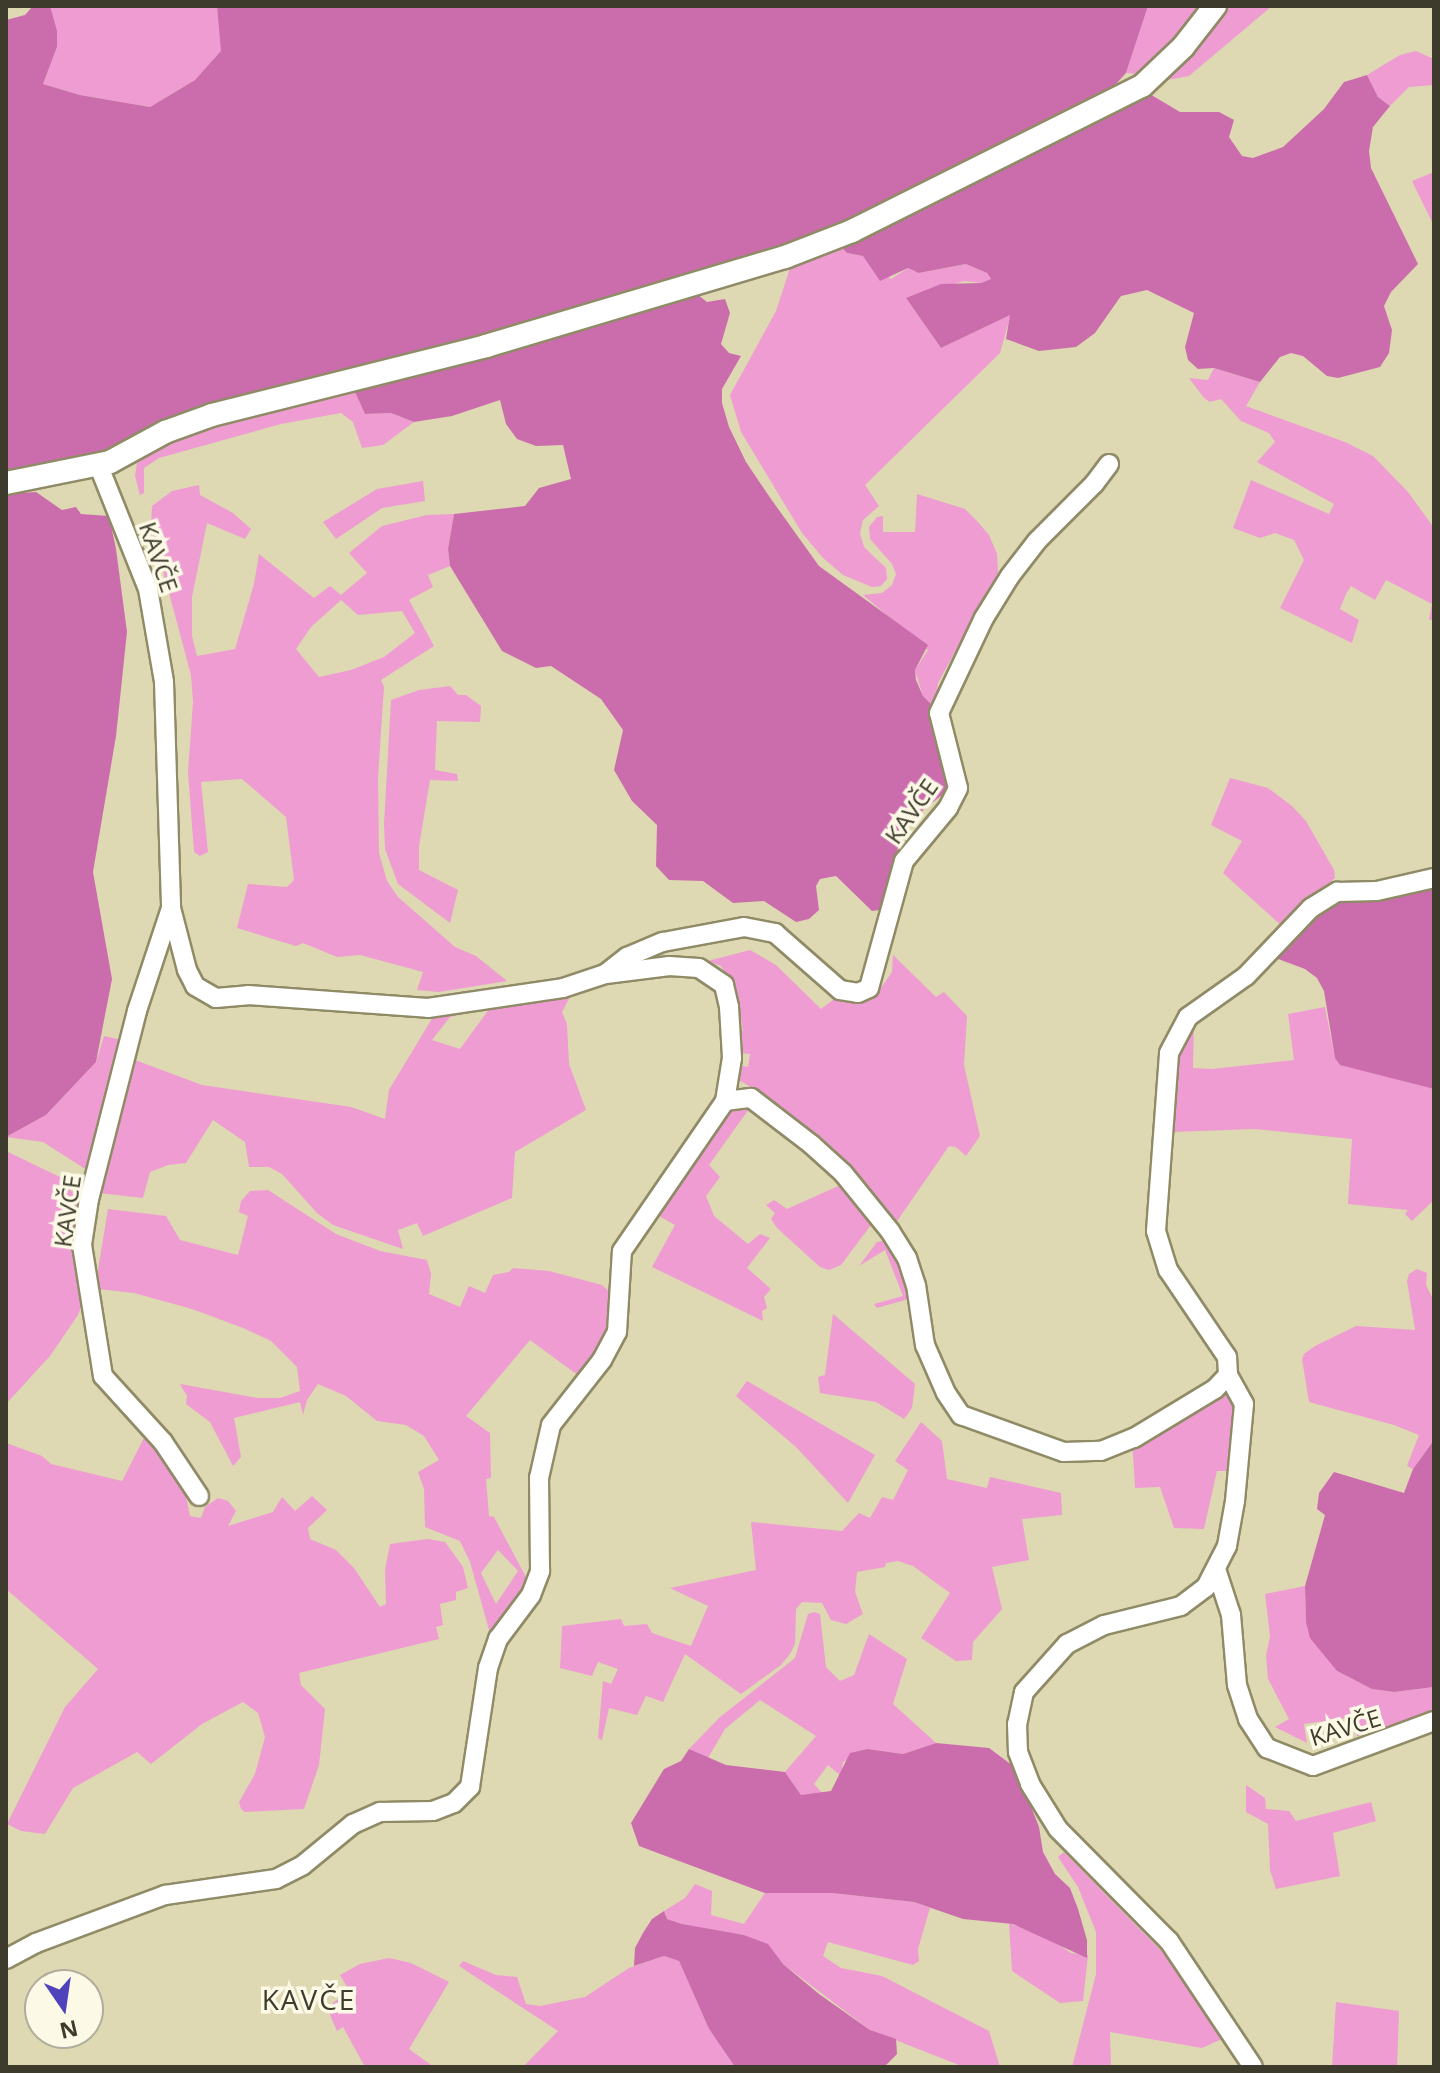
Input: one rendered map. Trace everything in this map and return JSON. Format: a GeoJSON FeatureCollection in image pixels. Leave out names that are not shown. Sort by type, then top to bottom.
{"type":"FeatureCollection","features":[{"type":"Feature","properties":{"kind":"street"},"geometry":{"type":"LineString","coordinates":[[6,483],[98,464],[165,432],[212,415],[486,346],[680,285],[785,257],[852,231],[1142,86],[1183,47],[1215,6]]}},
{"type":"Feature","properties":{"kind":"street","name":"KAVČE"},"geometry":{"type":"LineString","coordinates":[[98,464],[148,589],[164,682],[171,908],[187,970],[195,986],[216,998],[248,995],[428,1008],[563,988],[605,974],[669,966],[699,968],[724,985],[729,1007],[732,1058],[725,1101]]}},
{"type":"Feature","properties":{"kind":"street","name":"KAVČE"},"geometry":{"type":"LineString","coordinates":[[605,974],[627,957],[663,942],[744,927],[775,933],[840,990],[858,993],[869,988],[904,861],[948,808],[958,788],[939,713],[984,618],[1010,576],[1037,541],[1094,484],[1109,464]]}},
{"type":"Feature","properties":{"kind":"street"},"geometry":{"type":"LineString","coordinates":[[1253,2067],[1169,1941],[1058,1829],[1030,1784],[1018,1752],[1017,1724],[1024,1692],[1050,1658],[1081,1634],[1181,1606],[1196,1597],[1216,1569],[1232,1525],[1244,1404],[1228,1375],[1227,1357],[1168,1270],[1156,1231],[1169,1053],[1188,1017],[1246,976],[1311,908],[1337,892],[1377,891],[1434,878]]}},
{"type":"Feature","properties":{"kind":"street","name":"KAVČE"},"geometry":{"type":"LineString","coordinates":[[171,908],[137,1011],[89,1199],[82,1245],[103,1376],[163,1442],[199,1496]]}},
{"type":"Feature","properties":{"kind":"street"},"geometry":{"type":"LineString","coordinates":[[6,1959],[36,1943],[165,1895],[276,1879],[303,1865],[353,1824],[380,1812],[433,1811],[454,1803],[470,1787],[488,1668],[498,1639],[531,1595],[540,1571],[539,1478],[551,1425],[602,1360],[617,1332],[622,1251],[725,1101],[751,1098],[812,1145],[843,1173],[890,1231],[907,1258],[916,1285],[925,1345],[946,1393],[961,1415],[1064,1452],[1101,1451],[1134,1438],[1187,1407],[1228,1375]]}},
{"type":"Feature","properties":{"kind":"street","name":"KAVČE"},"geometry":{"type":"LineString","coordinates":[[1216,1569],[1231,1615],[1237,1685],[1248,1719],[1267,1748],[1313,1766],[1434,1721]]}},
{"type":"Feature","properties":{"kind":"shaded area"},"geometry":{"type":"Polygon","coordinates":[[[33,6],[50,6],[57,31],[57,47],[43,84],[80,95],[150,107],[195,80],[221,51],[217,6],[1148,6],[1126,73],[1106,95],[918,189],[803,239],[599,299],[487,336],[159,425],[103,455],[6,473],[6,20],[25,15],[33,6]]]}},
{"type":"Feature","properties":{"kind":"shaded area"},"geometry":{"type":"Polygon","coordinates":[[[50,6],[217,6],[222,51],[195,80],[150,107],[80,95],[43,84],[57,47],[50,6]]]}},
{"type":"Feature","properties":{"kind":"shaded area"},"geometry":{"type":"Polygon","coordinates":[[[1148,6],[1205,6],[1174,43],[1139,74],[1126,73],[1148,6]]]}},
{"type":"Feature","properties":{"kind":"shaded area"},"geometry":{"type":"Polygon","coordinates":[[[1227,6],[1272,6],[1189,76],[1167,80],[1170,72],[1203,40],[1227,6]]]}},
{"type":"Feature","properties":{"kind":"shaded area"},"geometry":{"type":"Polygon","coordinates":[[[1416,51],[1434,59],[1434,85],[1409,87],[1390,106],[1378,97],[1367,75],[1400,55],[1416,51]]]}},
{"type":"Feature","properties":{"kind":"shaded area"},"geometry":{"type":"Polygon","coordinates":[[[1367,75],[1378,97],[1390,106],[1373,127],[1369,151],[1371,168],[1418,264],[1391,292],[1384,306],[1392,330],[1389,353],[1380,367],[1338,378],[1327,376],[1303,356],[1291,353],[1280,357],[1260,382],[1214,368],[1198,369],[1188,360],[1185,347],[1194,313],[1147,290],[1121,296],[1095,333],[1076,347],[1039,351],[1006,339],[1010,315],[941,348],[906,298],[941,284],[981,283],[991,279],[987,273],[966,264],[919,273],[908,268],[880,281],[863,256],[847,253],[839,245],[1143,90],[1180,112],[1219,112],[1234,120],[1229,137],[1242,156],[1253,158],[1283,147],[1324,109],[1344,82],[1367,75]]]}},
{"type":"Feature","properties":{"kind":"shaded area"},"geometry":{"type":"Polygon","coordinates":[[[1434,172],[1434,226],[1412,181],[1434,172]]]}},
{"type":"Feature","properties":{"kind":"shaded area"},"geometry":{"type":"Polygon","coordinates":[[[839,245],[847,253],[863,256],[891,279],[908,268],[920,273],[966,264],[987,273],[991,279],[981,283],[964,281],[906,298],[941,348],[1011,314],[1000,353],[865,485],[879,506],[863,520],[860,533],[864,547],[886,568],[887,579],[881,586],[872,587],[843,575],[823,558],[802,533],[741,432],[730,395],[776,311],[792,262],[839,245]]]}},
{"type":"Feature","properties":{"kind":"shaded area"},"geometry":{"type":"Polygon","coordinates":[[[693,291],[707,302],[725,299],[730,313],[721,344],[729,353],[741,356],[722,389],[722,403],[729,427],[746,462],[819,566],[928,645],[915,670],[916,680],[923,696],[935,708],[953,782],[942,795],[902,827],[886,909],[872,911],[836,876],[820,879],[816,886],[819,910],[809,919],[796,922],[764,901],[733,903],[703,881],[669,880],[656,866],[657,825],[632,801],[614,770],[623,730],[601,699],[551,666],[536,668],[502,651],[450,566],[448,549],[454,514],[525,506],[539,488],[571,479],[563,445],[536,446],[517,439],[506,424],[500,400],[452,416],[414,422],[391,413],[365,414],[355,392],[491,355],[693,291]]]}},
{"type":"Feature","properties":{"kind":"shaded area"},"geometry":{"type":"Polygon","coordinates":[[[1214,368],[1260,382],[1246,406],[1345,442],[1373,456],[1408,492],[1434,528],[1434,621],[1429,619],[1432,604],[1386,580],[1375,600],[1351,586],[1346,594],[1340,609],[1359,620],[1352,643],[1280,608],[1304,560],[1294,540],[1275,533],[1260,538],[1233,528],[1251,480],[1329,514],[1334,504],[1257,462],[1275,442],[1269,433],[1241,421],[1221,399],[1210,402],[1204,398],[1189,378],[1208,380],[1214,368]]]}},
{"type":"Feature","properties":{"kind":"shaded area"},"geometry":{"type":"Polygon","coordinates":[[[355,392],[365,414],[391,413],[414,422],[383,445],[362,448],[353,422],[341,413],[281,424],[159,458],[144,468],[144,493],[140,495],[135,476],[137,463],[183,434],[355,392]]]}},
{"type":"Feature","properties":{"kind":"shaded area"},"geometry":{"type":"Polygon","coordinates":[[[423,481],[425,501],[382,508],[336,539],[323,522],[377,489],[423,481]]]}},
{"type":"Feature","properties":{"kind":"shaded area"},"geometry":{"type":"Polygon","coordinates":[[[199,485],[200,495],[233,513],[251,529],[245,539],[207,523],[192,597],[192,636],[197,656],[235,649],[254,584],[259,554],[314,598],[330,586],[341,595],[367,573],[349,553],[382,526],[427,515],[454,514],[448,549],[450,566],[428,575],[433,587],[409,600],[434,646],[381,680],[384,687],[378,777],[379,853],[387,881],[398,897],[455,947],[476,956],[507,981],[439,992],[417,990],[423,972],[360,955],[337,957],[303,943],[296,946],[237,928],[248,884],[287,887],[294,880],[286,817],[242,779],[201,782],[208,852],[200,856],[194,852],[188,772],[193,702],[191,675],[151,526],[152,506],[172,491],[199,485]],[[341,600],[311,627],[296,649],[319,677],[351,670],[384,657],[415,633],[402,611],[358,615],[341,600]]]}},
{"type":"Feature","properties":{"kind":"shaded area"},"geometry":{"type":"Polygon","coordinates":[[[36,492],[62,510],[76,507],[81,514],[109,516],[116,549],[127,632],[116,736],[93,872],[112,979],[96,1062],[46,1115],[6,1137],[6,494],[36,492]]]}},
{"type":"Feature","properties":{"kind":"shaded area"},"geometry":{"type":"Polygon","coordinates":[[[917,494],[965,509],[989,535],[997,554],[998,573],[938,683],[935,708],[923,696],[915,670],[928,650],[863,595],[882,593],[892,585],[896,574],[892,564],[870,539],[869,527],[877,517],[883,516],[883,532],[915,532],[917,494]]]}},
{"type":"Feature","properties":{"kind":"shaded area"},"geometry":{"type":"Polygon","coordinates":[[[450,686],[458,695],[466,695],[481,706],[480,722],[437,721],[435,770],[457,774],[458,781],[430,780],[419,846],[419,870],[458,890],[450,923],[398,884],[385,849],[384,824],[391,700],[419,690],[450,686]]]}},
{"type":"Feature","properties":{"kind":"shaded area"},"geometry":{"type":"Polygon","coordinates":[[[1230,778],[1268,788],[1292,806],[1306,821],[1334,870],[1335,878],[1283,927],[1223,873],[1242,841],[1211,825],[1230,778]]]}},
{"type":"Feature","properties":{"kind":"shaded area"},"geometry":{"type":"Polygon","coordinates":[[[1434,876],[1434,1089],[1340,1065],[1335,1058],[1324,991],[1317,978],[1305,969],[1270,956],[1331,899],[1434,876]]]}},
{"type":"Feature","properties":{"kind":"shaded area"},"geometry":{"type":"Polygon","coordinates":[[[750,950],[776,965],[821,1009],[838,996],[858,1003],[878,992],[892,972],[893,955],[936,997],[944,992],[967,1016],[964,1065],[980,1136],[966,1156],[956,1147],[949,1146],[893,1227],[796,1122],[772,1100],[739,1080],[735,1064],[748,1067],[750,1054],[738,1053],[738,1033],[743,1031],[736,995],[721,966],[708,961],[750,950]]]}},
{"type":"Feature","properties":{"kind":"shaded area"},"geometry":{"type":"Polygon","coordinates":[[[571,995],[562,1012],[567,1024],[569,1064],[586,1110],[515,1152],[512,1198],[423,1236],[417,1223],[398,1230],[403,1249],[333,1225],[317,1213],[282,1174],[269,1167],[249,1167],[245,1142],[213,1120],[186,1163],[168,1165],[150,1172],[143,1198],[99,1193],[135,1060],[202,1085],[351,1107],[385,1119],[389,1090],[436,1012],[571,995]],[[490,1008],[450,1017],[432,1040],[460,1049],[490,1008]]]}},
{"type":"Feature","properties":{"kind":"shaded area"},"geometry":{"type":"Polygon","coordinates":[[[1325,1007],[1335,1058],[1347,1066],[1434,1089],[1434,1200],[1412,1221],[1405,1214],[1408,1210],[1348,1204],[1352,1139],[1255,1129],[1172,1132],[1177,1051],[1194,1018],[1193,1068],[1212,1069],[1294,1060],[1288,1014],[1325,1007]]]}},
{"type":"Feature","properties":{"kind":"shaded area"},"geometry":{"type":"Polygon","coordinates":[[[104,1036],[122,1040],[90,1172],[43,1142],[6,1137],[46,1115],[96,1062],[104,1036]]]}},
{"type":"Feature","properties":{"kind":"shaded area"},"geometry":{"type":"Polygon","coordinates":[[[754,1102],[709,1165],[720,1177],[706,1196],[714,1216],[748,1244],[760,1234],[770,1238],[747,1268],[771,1289],[764,1297],[767,1308],[762,1311],[763,1321],[652,1267],[675,1225],[650,1211],[720,1112],[754,1102]]]}},
{"type":"Feature","properties":{"kind":"shaded area"},"geometry":{"type":"Polygon","coordinates":[[[6,1151],[62,1178],[84,1209],[78,1289],[83,1301],[78,1315],[50,1356],[6,1404],[6,1151]]]}},
{"type":"Feature","properties":{"kind":"shaded area"},"geometry":{"type":"Polygon","coordinates":[[[845,1183],[874,1221],[841,1265],[829,1270],[820,1267],[777,1228],[771,1219],[775,1213],[766,1205],[774,1200],[787,1209],[845,1183]]]}},
{"type":"Feature","properties":{"kind":"shaded area"},"geometry":{"type":"Polygon","coordinates":[[[268,1190],[336,1234],[380,1251],[427,1260],[431,1274],[429,1294],[460,1307],[469,1286],[485,1293],[493,1275],[509,1272],[513,1268],[549,1271],[602,1285],[613,1295],[614,1315],[604,1346],[579,1376],[530,1340],[466,1416],[490,1433],[491,1478],[486,1479],[489,1516],[494,1517],[527,1579],[491,1637],[470,1562],[460,1541],[425,1527],[424,1489],[418,1472],[439,1460],[424,1436],[406,1425],[377,1421],[346,1396],[318,1384],[307,1400],[303,1415],[300,1402],[234,1418],[241,1457],[233,1466],[210,1422],[186,1404],[187,1396],[180,1384],[258,1398],[280,1398],[300,1391],[297,1367],[271,1341],[243,1328],[192,1309],[134,1293],[98,1289],[97,1276],[108,1209],[166,1216],[180,1240],[238,1255],[248,1216],[239,1212],[241,1201],[250,1191],[268,1190]],[[498,1550],[481,1573],[496,1604],[518,1571],[498,1550]]]}},
{"type":"Feature","properties":{"kind":"shaded area"},"geometry":{"type":"Polygon","coordinates":[[[887,1240],[898,1254],[912,1298],[877,1308],[874,1304],[903,1296],[885,1250],[859,1266],[877,1242],[887,1240]]]}},
{"type":"Feature","properties":{"kind":"shaded area"},"geometry":{"type":"Polygon","coordinates":[[[1417,1269],[1427,1273],[1426,1285],[1434,1301],[1434,1440],[1413,1469],[1407,1466],[1419,1435],[1309,1402],[1302,1359],[1315,1346],[1356,1326],[1415,1330],[1407,1281],[1409,1274],[1417,1269]]]}},
{"type":"Feature","properties":{"kind":"shaded area"},"geometry":{"type":"Polygon","coordinates":[[[833,1314],[915,1384],[912,1408],[904,1419],[876,1402],[820,1393],[818,1377],[825,1375],[833,1314]]]}},
{"type":"Feature","properties":{"kind":"shaded area"},"geometry":{"type":"Polygon","coordinates":[[[747,1381],[875,1455],[848,1503],[796,1447],[736,1396],[747,1381]]]}},
{"type":"Feature","properties":{"kind":"shaded area"},"geometry":{"type":"Polygon","coordinates":[[[1225,1388],[1236,1400],[1229,1471],[1217,1471],[1204,1529],[1174,1528],[1160,1487],[1135,1488],[1132,1438],[1225,1388]]]}},
{"type":"Feature","properties":{"kind":"shaded area"},"geometry":{"type":"Polygon","coordinates":[[[921,1422],[942,1441],[947,1479],[987,1488],[990,1477],[1061,1493],[1062,1515],[1022,1519],[1029,1560],[992,1567],[1002,1609],[973,1642],[972,1660],[956,1661],[921,1638],[950,1593],[913,1566],[898,1561],[886,1563],[885,1567],[857,1572],[855,1592],[863,1614],[846,1624],[831,1620],[822,1603],[802,1602],[796,1609],[795,1644],[790,1654],[781,1665],[741,1694],[685,1654],[663,1702],[646,1696],[637,1715],[609,1708],[602,1740],[598,1738],[603,1681],[611,1684],[618,1669],[598,1662],[592,1676],[560,1668],[562,1626],[621,1619],[624,1626],[647,1624],[652,1633],[691,1646],[708,1606],[670,1588],[756,1570],[751,1522],[842,1531],[859,1513],[870,1518],[882,1497],[893,1500],[908,1470],[895,1461],[921,1422]]]}},
{"type":"Feature","properties":{"kind":"shaded area"},"geometry":{"type":"Polygon","coordinates":[[[146,1434],[184,1487],[190,1516],[201,1518],[205,1507],[218,1498],[228,1501],[236,1511],[228,1526],[273,1512],[282,1497],[295,1511],[312,1496],[327,1510],[308,1528],[310,1539],[336,1550],[354,1568],[380,1607],[386,1604],[385,1570],[390,1544],[428,1539],[445,1542],[463,1567],[468,1588],[456,1592],[456,1600],[440,1604],[443,1625],[436,1627],[439,1639],[299,1673],[301,1685],[325,1709],[319,1765],[304,1809],[245,1812],[241,1809],[239,1802],[255,1774],[265,1737],[258,1713],[243,1702],[202,1724],[151,1764],[137,1752],[73,1788],[45,1834],[21,1831],[7,1824],[65,1707],[98,1669],[6,1589],[6,1443],[42,1456],[51,1464],[122,1481],[146,1434]]]}},
{"type":"Feature","properties":{"kind":"shaded area"},"geometry":{"type":"Polygon","coordinates":[[[1434,1440],[1434,1687],[1394,1692],[1372,1689],[1337,1671],[1310,1638],[1306,1622],[1305,1586],[1325,1515],[1317,1509],[1319,1493],[1334,1472],[1404,1493],[1413,1469],[1434,1440]]]}},
{"type":"Feature","properties":{"kind":"shaded area"},"geometry":{"type":"Polygon","coordinates":[[[1305,1586],[1306,1622],[1337,1671],[1372,1689],[1394,1692],[1434,1687],[1434,1713],[1357,1736],[1352,1717],[1304,1724],[1307,1743],[1275,1727],[1289,1719],[1268,1679],[1266,1656],[1270,1636],[1265,1594],[1305,1586]]]}},
{"type":"Feature","properties":{"kind":"shaded area"},"geometry":{"type":"Polygon","coordinates":[[[808,1614],[820,1614],[826,1667],[840,1681],[854,1675],[869,1634],[907,1659],[893,1704],[936,1743],[903,1754],[868,1749],[843,1762],[841,1776],[828,1765],[814,1784],[823,1794],[801,1795],[785,1772],[816,1736],[760,1700],[725,1729],[708,1758],[689,1749],[720,1717],[795,1658],[808,1614]]]}},
{"type":"Feature","properties":{"kind":"shaded area"},"geometry":{"type":"Polygon","coordinates":[[[936,1743],[989,1748],[1016,1768],[1039,1827],[1043,1852],[1055,1874],[1070,1888],[1078,1909],[1087,1940],[1087,1958],[1013,1924],[963,1919],[914,1902],[832,1893],[765,1893],[639,1846],[631,1823],[664,1769],[681,1761],[689,1749],[726,1765],[785,1772],[801,1795],[831,1791],[850,1753],[868,1749],[903,1754],[936,1743]]]}},
{"type":"Feature","properties":{"kind":"shaded area"},"geometry":{"type":"Polygon","coordinates":[[[1246,1785],[1265,1798],[1266,1809],[1289,1811],[1296,1821],[1371,1802],[1376,1821],[1333,1833],[1340,1876],[1276,1889],[1270,1870],[1268,1824],[1246,1812],[1246,1785]]]}},
{"type":"Feature","properties":{"kind":"shaded area"},"geometry":{"type":"Polygon","coordinates":[[[1064,1852],[1169,1959],[1222,2039],[1202,2048],[1110,2032],[1111,2067],[1072,2067],[1096,1974],[1096,1932],[1078,1887],[1058,1857],[1064,1852]]]}},
{"type":"Feature","properties":{"kind":"shaded area"},"geometry":{"type":"Polygon","coordinates":[[[695,1884],[712,1891],[711,1915],[744,1924],[765,1893],[832,1893],[914,1902],[930,1908],[918,1949],[919,1961],[913,1965],[828,1942],[823,1956],[841,1968],[882,1976],[989,2031],[1000,2067],[964,2067],[870,2030],[783,1964],[767,1944],[744,1935],[698,1929],[667,1919],[664,1911],[685,1898],[695,1884]]]}},
{"type":"Feature","properties":{"kind":"shaded area"},"geometry":{"type":"Polygon","coordinates":[[[664,1911],[667,1919],[682,1924],[744,1935],[768,1944],[783,1964],[819,1994],[870,2030],[896,2039],[897,2054],[884,2067],[735,2067],[709,2029],[679,1961],[664,1956],[634,1966],[635,1948],[643,1933],[652,1919],[664,1911]]]}},
{"type":"Feature","properties":{"kind":"shaded area"},"geometry":{"type":"Polygon","coordinates":[[[1009,1923],[1052,1940],[1071,1953],[1088,1955],[1083,2001],[1060,2003],[1012,1971],[1009,1923]]]}},
{"type":"Feature","properties":{"kind":"shaded area"},"geometry":{"type":"Polygon","coordinates":[[[664,1956],[679,1961],[709,2029],[735,2067],[523,2067],[558,2031],[459,1966],[463,1961],[496,1975],[517,1977],[526,2004],[540,2006],[585,1997],[629,1968],[664,1956]]]}},
{"type":"Feature","properties":{"kind":"shaded area"},"geometry":{"type":"Polygon","coordinates":[[[389,1958],[411,1963],[449,1982],[409,2049],[434,2067],[365,2067],[343,2027],[337,2031],[327,2008],[349,1990],[340,1975],[360,1964],[389,1958]]]}},
{"type":"Feature","properties":{"kind":"shaded area"},"geometry":{"type":"Polygon","coordinates":[[[1336,2002],[1399,2011],[1397,2067],[1332,2067],[1336,2002]]]}},
{"type":"Feature","properties":{"kind":"district","name":"KAVČE"},"geometry":{"type":"Point","coordinates":[309,1999]}}]}
